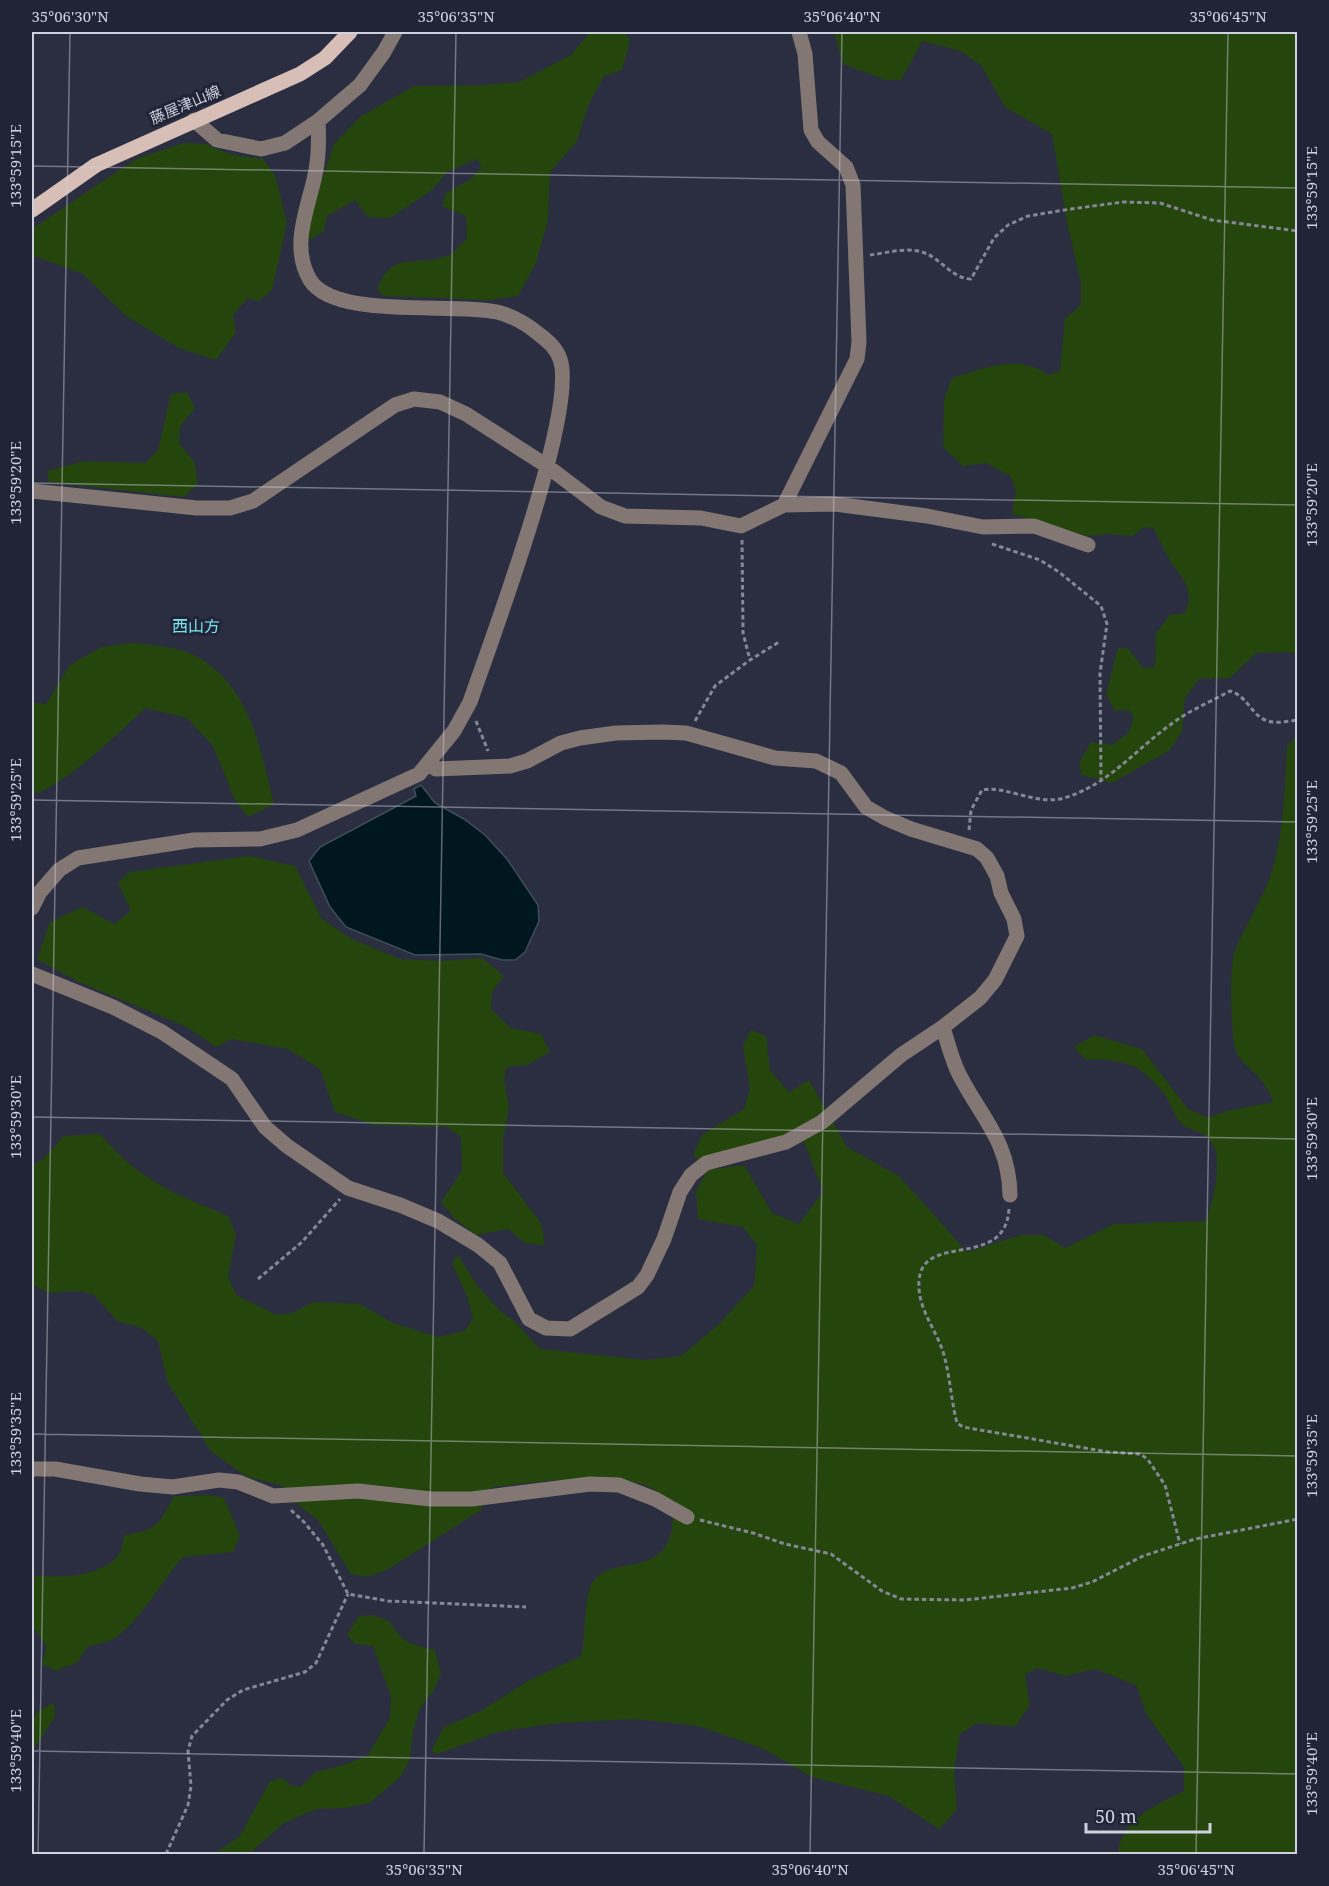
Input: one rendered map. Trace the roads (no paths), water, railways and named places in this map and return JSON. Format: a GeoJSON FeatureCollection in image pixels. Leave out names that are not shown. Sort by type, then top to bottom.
{"type":"FeatureCollection","features":[{"type":"Feature","properties":{"kind":"main road","name":"藤屋津山線"},"geometry":{"type":"LineString","coordinates":[[32,210],[96,165],[300,74],[325,58],[350,32]]}},
{"type":"Feature","properties":{"kind":"street"},"geometry":{"type":"LineString","coordinates":[[194,120],[218,140],[261,149],[285,143],[318,121],[360,85],[384,52],[395,32]]}},
{"type":"Feature","properties":{"kind":"street"},"geometry":{"type":"LineString","coordinates":[[784,505],[857,359],[859,342],[853,186],[846,167],[818,142],[811,130],[805,54],[799,32]]}},
{"type":"Feature","properties":{"kind":"street"},"geometry":{"type":"LineString","coordinates":[[32,908],[40,892],[59,870],[78,858],[194,840],[260,839],[297,830],[405,780],[424,769],[454,730],[470,702],[547,466],[564,380],[560,359],[553,345],[525,322],[497,312],[356,304],[318,291],[309,279],[302,256],[302,221],[315,175],[318,121]]}},
{"type":"Feature","properties":{"kind":"street"},"geometry":{"type":"LineString","coordinates":[[32,491],[197,508],[230,508],[253,501],[395,405],[414,399],[440,402],[466,414],[547,466],[601,507],[625,516],[701,518],[741,526],[784,505],[857,506],[983,527],[1034,526],[1088,545]]}},
{"type":"Feature","properties":{"kind":"street"},"geometry":{"type":"LineString","coordinates":[[32,974],[113,1007],[162,1032],[232,1079],[265,1127],[286,1146],[348,1188],[419,1213],[478,1245],[500,1263],[529,1319],[546,1328],[570,1329],[638,1287],[647,1275],[664,1239],[680,1192],[691,1175],[706,1163],[786,1142],[822,1122],[901,1055],[944,1027],[980,998],[995,980],[1017,936],[1014,919],[992,867],[977,849],[967,844],[911,829],[866,807],[841,773],[827,764],[775,758],[686,733],[616,733],[561,743],[527,761],[494,767],[424,769]]}},
{"type":"Feature","properties":{"kind":"street"},"geometry":{"type":"LineString","coordinates":[[944,1027],[961,1077],[995,1131],[1007,1160],[1010,1195]]}},
{"type":"Feature","properties":{"kind":"street"},"geometry":{"type":"LineString","coordinates":[[32,1469],[55,1469],[140,1484],[173,1486],[219,1480],[238,1482],[273,1496],[358,1491],[431,1499],[472,1498],[590,1484],[619,1485],[656,1499],[687,1517]]}},
{"type":"Feature","properties":{"kind":"water"},"geometry":{"type":"Polygon","coordinates":[[[421,785],[435,803],[464,819],[485,835],[507,859],[538,905],[539,921],[525,952],[515,960],[502,960],[481,954],[415,955],[346,927],[330,907],[309,861],[320,847],[416,796],[414,789],[421,785]]]}},
{"type":"Feature","properties":{"kind":"district","name":"西山方"},"geometry":{"type":"Point","coordinates":[196,626]}}]}
